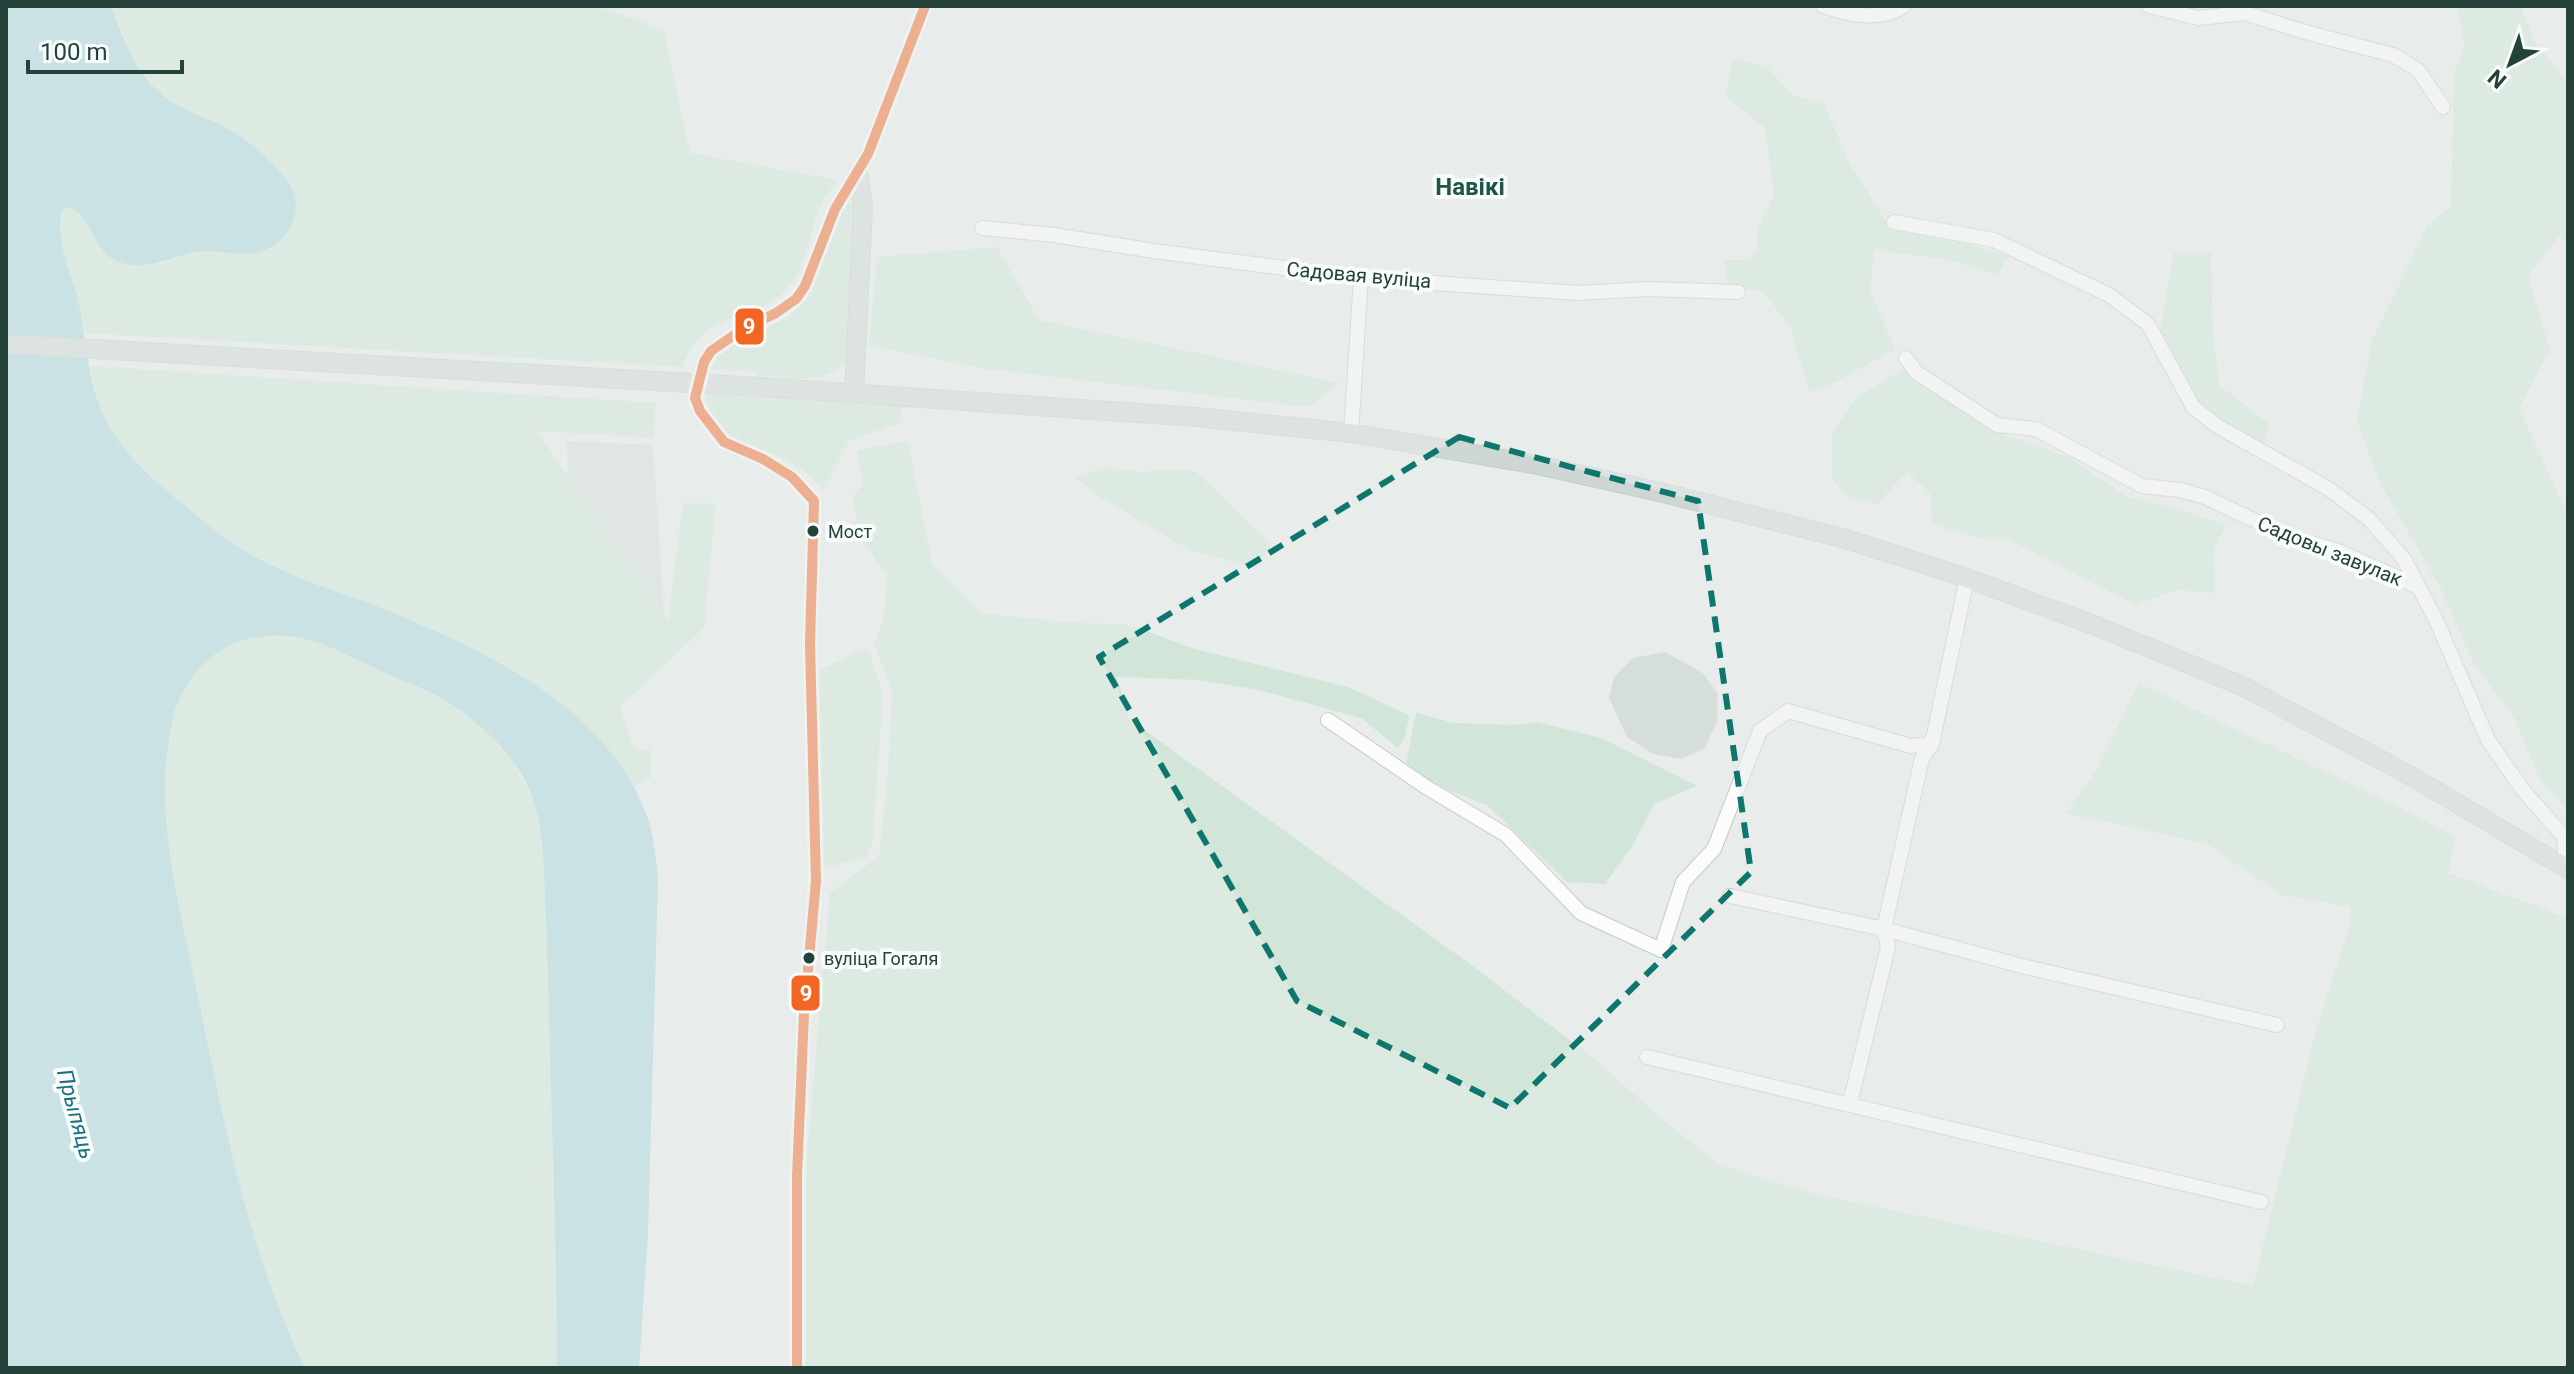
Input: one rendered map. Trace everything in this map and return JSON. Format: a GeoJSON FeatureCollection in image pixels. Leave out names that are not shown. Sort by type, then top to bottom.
{"type":"FeatureCollection","features":[{"type":"Feature","properties":{"kind":"main road"},"geometry":{"type":"LineString","coordinates":[[854,393],[863,207],[858,173]]}},
{"type":"Feature","properties":{"kind":"main road"},"geometry":{"type":"LineString","coordinates":[[6,344],[760,387],[1196,417],[1351,433],[1538,465],[1846,539],[1967,578],[2094,625],[2242,686],[2409,775],[2567,868]]}},
{"type":"Feature","properties":{"kind":"street"},"geometry":{"type":"LineString","coordinates":[[797,1368],[797,1176],[801,1073],[816,881],[810,644],[814,501],[792,477],[763,459],[724,442],[700,411],[695,398],[704,362],[711,351],[740,331],[776,313],[796,299],[805,286],[835,209],[868,154],[925,6]]}},
{"type":"Feature","properties":{"kind":"street"},"geometry":{"type":"LineString","coordinates":[[1823,6],[1850,16],[1894,13],[1904,6]]}},
{"type":"Feature","properties":{"kind":"street"},"geometry":{"type":"LineString","coordinates":[[2149,6],[2198,18],[2245,13],[2393,55],[2418,70],[2443,107]]}},
{"type":"Feature","properties":{"kind":"street","name":"Садовы завулак"},"geometry":{"type":"LineString","coordinates":[[1894,222],[1994,240],[2109,295],[2148,324],[2193,407],[2217,426],[2329,489],[2369,519],[2404,559],[2418,587]]}},
{"type":"Feature","properties":{"kind":"street","name":"Садовая вуліца"},"geometry":{"type":"LineString","coordinates":[[982,228],[1054,235],[1361,278],[1578,293],[1648,289],[1738,292]]}},
{"type":"Feature","properties":{"kind":"street"},"geometry":{"type":"LineString","coordinates":[[1351,433],[1361,278]]}},
{"type":"Feature","properties":{"kind":"street","name":"Садовы завулак"},"geometry":{"type":"LineString","coordinates":[[1906,358],[1916,372],[1997,425],[2036,429],[2142,486],[2180,490],[2205,497],[2285,535],[2341,552],[2418,587]]}},
{"type":"Feature","properties":{"kind":"street"},"geometry":{"type":"LineString","coordinates":[[1850,1103],[1888,947],[1884,929],[1922,758],[1932,744],[1967,578]]}},
{"type":"Feature","properties":{"kind":"street"},"geometry":{"type":"LineString","coordinates":[[2418,587],[2436,620],[2488,740],[2523,790],[2564,837],[2567,868]]}},
{"type":"Feature","properties":{"kind":"street"},"geometry":{"type":"LineString","coordinates":[[1328,720],[1426,787],[1506,835],[1581,913],[1661,950],[1683,882],[1714,849],[1760,731],[1788,711],[1911,746],[1932,744]]}},
{"type":"Feature","properties":{"kind":"street"},"geometry":{"type":"LineString","coordinates":[[1730,896],[1884,929],[2022,966],[2277,1025]]}},
{"type":"Feature","properties":{"kind":"street"},"geometry":{"type":"LineString","coordinates":[[1647,1057],[2261,1202]]}},
{"type":"Feature","properties":{"kind":"highlighted area"},"geometry":{"type":"Polygon","coordinates":[[[1459,437],[1698,501],[1751,872],[1510,1108],[1297,1001],[1099,657],[1459,437]]]}},
{"type":"Feature","properties":{"kind":"shaded area"},"geometry":{"type":"Polygon","coordinates":[[[567,441],[653,445],[664,617],[571,614],[567,441]]]}},
{"type":"Feature","properties":{"kind":"shaded area"},"geometry":{"type":"Polygon","coordinates":[[[1665,652],[1703,673],[1718,694],[1717,721],[1705,748],[1681,759],[1653,754],[1627,737],[1609,698],[1614,677],[1633,658],[1665,652]]]}},
{"type":"Feature","properties":{"kind":"green space"},"geometry":{"type":"Polygon","coordinates":[[[111,6],[596,6],[664,30],[690,153],[838,180],[820,207],[803,263],[793,282],[772,302],[716,325],[703,334],[682,367],[84,333],[63,253],[63,209],[68,207],[77,212],[106,255],[128,265],[139,266],[214,251],[296,208],[291,186],[284,176],[244,138],[182,108],[155,89],[134,58],[111,6]]]}},
{"type":"Feature","properties":{"kind":"green space"},"geometry":{"type":"Polygon","coordinates":[[[2457,6],[2521,6],[2532,37],[2568,84],[2568,243],[2559,236],[2528,276],[2550,350],[2519,408],[2568,516],[2568,810],[2540,780],[2514,718],[2473,662],[2440,587],[2380,483],[2357,422],[2371,343],[2428,225],[2451,206],[2454,72],[2465,46],[2457,6]]]}},
{"type":"Feature","properties":{"kind":"green space"},"geometry":{"type":"Polygon","coordinates":[[[1732,58],[1766,66],[1793,95],[1824,104],[1850,164],[1889,226],[1947,237],[2009,256],[1997,274],[1945,259],[1874,250],[1870,291],[1895,349],[1836,382],[1809,392],[1790,326],[1763,292],[1728,285],[1724,260],[1750,260],[1757,248],[1757,230],[1774,195],[1765,128],[1726,97],[1732,58]]]}},
{"type":"Feature","properties":{"kind":"green space"},"geometry":{"type":"Polygon","coordinates":[[[845,201],[855,204],[849,358],[830,374],[808,379],[712,369],[716,356],[724,348],[790,316],[806,299],[845,201]]]}},
{"type":"Feature","properties":{"kind":"green space"},"geometry":{"type":"Polygon","coordinates":[[[997,247],[1039,320],[1340,383],[1309,407],[987,369],[869,346],[877,257],[997,247]]]}},
{"type":"Feature","properties":{"kind":"green space"},"geometry":{"type":"Polygon","coordinates":[[[2174,253],[2211,253],[2213,338],[2220,386],[2269,424],[2262,444],[2199,404],[2160,330],[2174,253]]]}},
{"type":"Feature","properties":{"kind":"green space"},"geometry":{"type":"Polygon","coordinates":[[[90,366],[655,403],[654,438],[537,431],[668,621],[683,503],[716,503],[704,628],[620,707],[634,749],[651,750],[651,778],[633,787],[586,726],[525,679],[491,659],[421,625],[287,573],[215,530],[156,482],[119,442],[102,413],[90,366]]]}},
{"type":"Feature","properties":{"kind":"green space"},"geometry":{"type":"Polygon","coordinates":[[[1903,370],[1994,431],[2066,456],[2126,496],[2226,525],[2214,550],[2215,593],[2176,590],[2136,605],[2007,539],[1981,539],[1932,524],[1930,493],[1907,472],[1876,505],[1845,495],[1832,478],[1832,434],[1856,397],[1903,370]]]}},
{"type":"Feature","properties":{"kind":"green space"},"geometry":{"type":"Polygon","coordinates":[[[705,394],[902,407],[901,422],[849,441],[824,491],[804,471],[788,461],[729,434],[709,411],[705,394]]]}},
{"type":"Feature","properties":{"kind":"green space"},"geometry":{"type":"Polygon","coordinates":[[[908,441],[932,564],[981,613],[1130,625],[1195,649],[1348,687],[1409,715],[1405,737],[1398,748],[1361,718],[1255,689],[1198,680],[1117,677],[1129,719],[1470,964],[1599,1062],[1657,1115],[1720,1165],[1811,1193],[2253,1286],[2316,1030],[2349,929],[2351,907],[2282,895],[2207,844],[2066,813],[2097,769],[2139,683],[2456,837],[2448,873],[2568,918],[2568,1368],[806,1368],[807,1154],[830,893],[879,856],[888,772],[892,691],[874,644],[884,617],[887,575],[858,536],[853,496],[863,484],[857,450],[908,441]]]}},
{"type":"Feature","properties":{"kind":"green space"},"geometry":{"type":"Polygon","coordinates":[[[1105,467],[1141,472],[1173,469],[1196,472],[1272,545],[1253,567],[1191,551],[1097,495],[1075,477],[1105,467]]]}},
{"type":"Feature","properties":{"kind":"green space"},"geometry":{"type":"Polygon","coordinates":[[[246,638],[301,638],[333,648],[447,702],[485,729],[514,763],[535,802],[543,854],[548,964],[557,1368],[305,1368],[285,1323],[253,1230],[228,1134],[177,895],[165,796],[166,764],[174,718],[188,684],[210,657],[229,644],[246,638]]]}},
{"type":"Feature","properties":{"kind":"green space"},"geometry":{"type":"Polygon","coordinates":[[[867,648],[883,693],[873,839],[867,857],[824,868],[819,670],[867,648]]]}},
{"type":"Feature","properties":{"kind":"green space"},"geometry":{"type":"Polygon","coordinates":[[[1416,713],[1454,723],[1515,725],[1537,722],[1601,738],[1697,786],[1654,804],[1632,847],[1605,884],[1567,882],[1487,805],[1437,786],[1406,763],[1416,713]]]}},
{"type":"Feature","properties":{"kind":"water","name":"Прыпяць"},"geometry":{"type":"Polygon","coordinates":[[[6,6],[111,6],[136,62],[158,91],[167,99],[243,138],[282,174],[295,196],[296,207],[290,228],[274,245],[264,250],[253,253],[198,252],[141,265],[112,259],[98,244],[77,211],[69,207],[63,209],[60,221],[63,248],[79,303],[95,390],[105,418],[126,451],[170,493],[247,552],[288,573],[425,626],[503,665],[540,688],[605,745],[629,780],[648,819],[658,878],[648,1233],[639,1368],[557,1368],[543,851],[530,790],[512,761],[489,734],[449,703],[333,649],[300,638],[280,636],[242,641],[226,648],[211,657],[186,686],[171,730],[165,795],[177,894],[239,1183],[268,1277],[305,1368],[6,1368],[6,6]]]}},
{"type":"Feature","properties":{"kind":"transit line","name":"9"},"geometry":{"type":"LineString","coordinates":[[797,1368],[797,1176],[804,1014],[816,881],[810,644],[814,501],[792,477],[763,459],[724,442],[700,411],[695,398],[704,362],[711,351],[740,331],[776,313],[796,299],[805,286],[835,209],[868,154],[925,6]]}},
{"type":"Feature","properties":{"kind":"place","name":"Мост"},"geometry":{"type":"Point","coordinates":[813,531]}},
{"type":"Feature","properties":{"kind":"place","name":"вуліца Гогаля"},"geometry":{"type":"Point","coordinates":[809,958]}},
{"type":"Feature","properties":{"kind":"district","name":"Навікі"},"geometry":{"type":"Point","coordinates":[1470,187]}}]}
